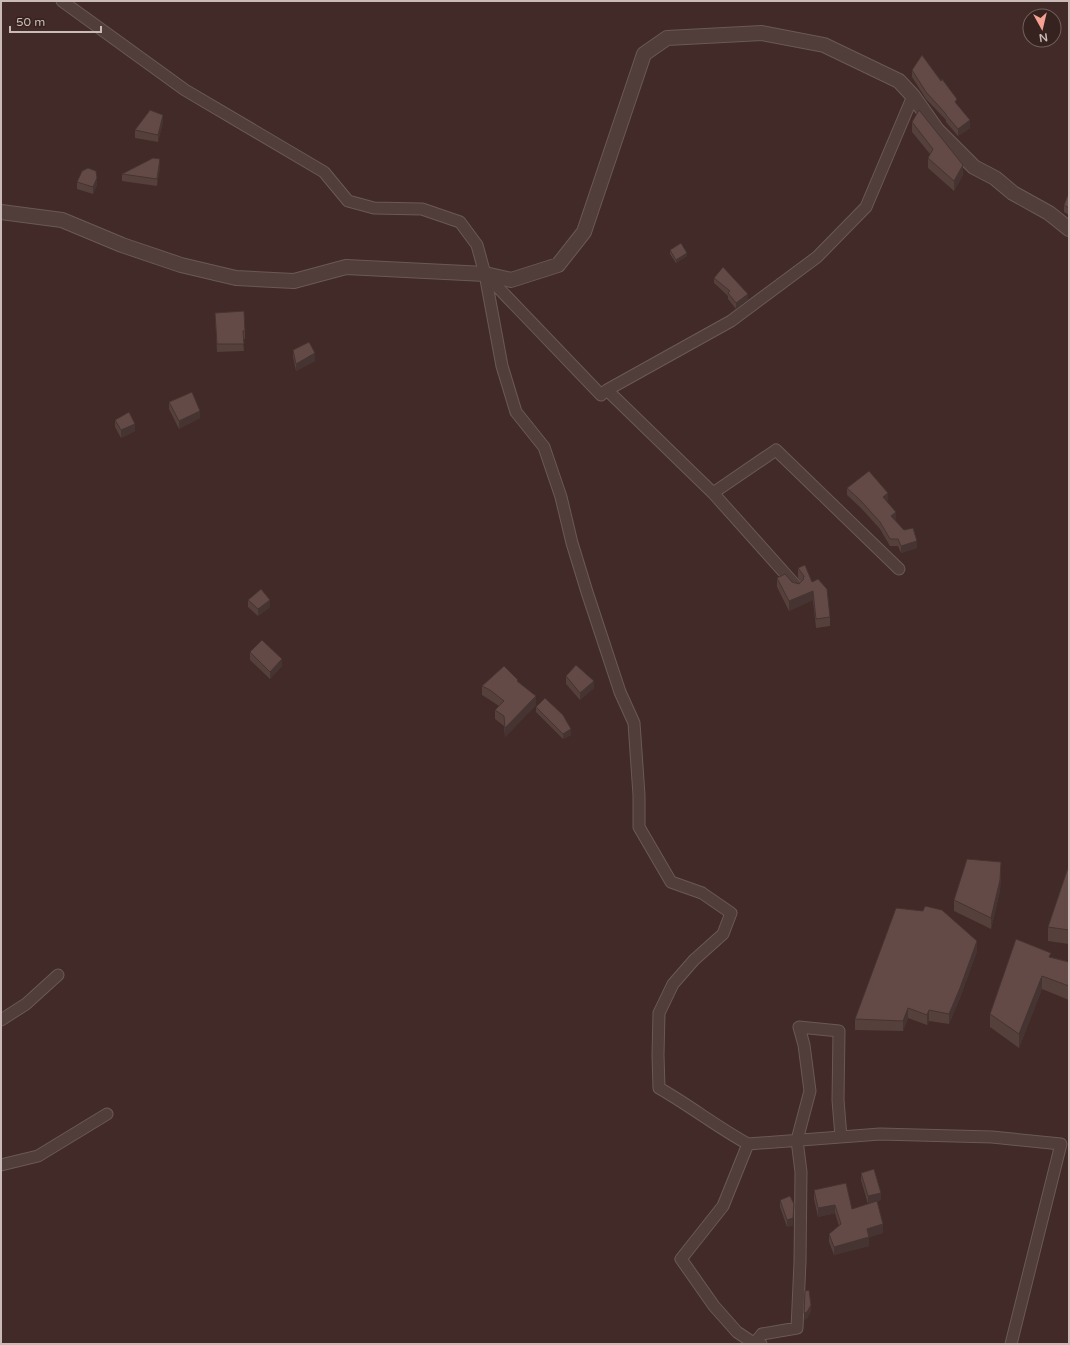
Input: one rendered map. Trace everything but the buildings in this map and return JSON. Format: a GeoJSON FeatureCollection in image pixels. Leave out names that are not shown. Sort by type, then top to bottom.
{"type":"FeatureCollection","features":[{"type":"Feature","properties":{"kind":"street"},"geometry":{"type":"LineString","coordinates":[[62,1],[185,90],[324,172],[348,201],[374,208],[422,208],[460,222],[477,245],[485,274],[502,366],[516,412],[544,447],[562,497],[572,543],[587,592],[620,692],[634,723],[639,795],[639,827],[671,882],[702,893],[731,913],[723,934],[694,960],[673,984],[659,1013],[659,1088],[683,1102],[721,1129],[748,1144],[880,1134],[992,1137],[1065,1143],[1011,1344]]}},
{"type":"Feature","properties":{"kind":"street"},"geometry":{"type":"LineString","coordinates":[[1,212],[62,220],[122,245],[181,265],[236,278],[294,281],[346,267],[485,274],[512,280],[558,265],[584,232],[644,54],[667,38],[762,33],[824,45],[899,81],[914,96],[937,130],[974,167],[995,178],[1013,193],[1049,213],[1069,229]]}},
{"type":"Feature","properties":{"kind":"street"},"geometry":{"type":"LineString","coordinates":[[485,274],[601,395],[607,390],[731,320],[817,257],[866,207],[914,96]]}},
{"type":"Feature","properties":{"kind":"street"},"geometry":{"type":"LineString","coordinates":[[607,390],[713,493],[797,587]]}},
{"type":"Feature","properties":{"kind":"street"},"geometry":{"type":"LineString","coordinates":[[713,493],[776,450],[899,569]]}},
{"type":"Feature","properties":{"kind":"street"},"geometry":{"type":"LineString","coordinates":[[1,1020],[26,1004],[58,975]]}},
{"type":"Feature","properties":{"kind":"street"},"geometry":{"type":"LineString","coordinates":[[761,1344],[758,1339],[762,1334],[797,1328],[800,1262],[801,1179],[797,1140],[810,1091],[804,1044],[799,1027],[838,1031],[838,1100],[841,1137]]}},
{"type":"Feature","properties":{"kind":"street"},"geometry":{"type":"LineString","coordinates":[[1,1165],[38,1156],[107,1114]]}},
{"type":"Feature","properties":{"kind":"street"},"geometry":{"type":"LineString","coordinates":[[748,1144],[723,1206],[681,1259],[719,1311],[737,1332],[755,1344]]}}]}
